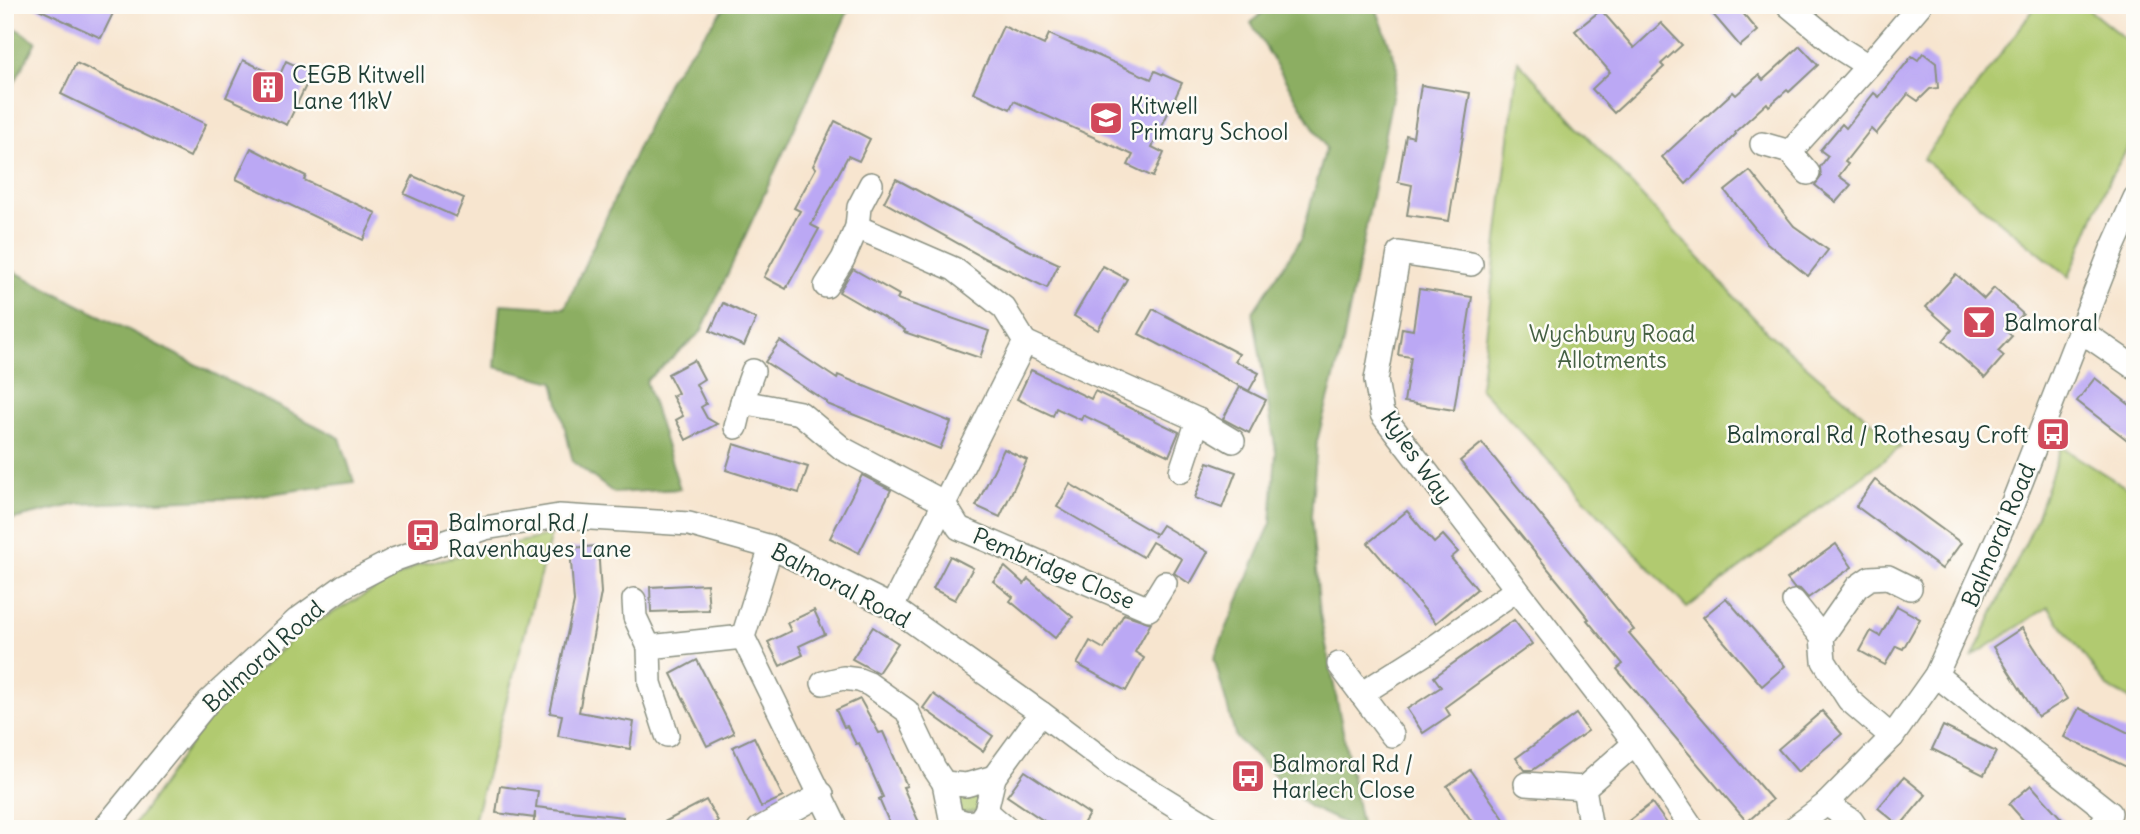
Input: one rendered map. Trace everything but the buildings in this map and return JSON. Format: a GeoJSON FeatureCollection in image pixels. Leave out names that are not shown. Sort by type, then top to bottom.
{"type":"FeatureCollection","features":[{"type":"Feature","properties":{"kind":"street"},"geometry":{"type":"LineString","coordinates":[[1788,5],[1841,49],[1868,66]]}},
{"type":"Feature","properties":{"kind":"street"},"geometry":{"type":"LineString","coordinates":[[1790,152],[1920,5]]}},
{"type":"Feature","properties":{"kind":"street"},"geometry":{"type":"LineString","coordinates":[[1762,144],[1790,152],[1808,173]]}},
{"type":"Feature","properties":{"kind":"street"},"geometry":{"type":"LineString","coordinates":[[826,286],[843,259],[857,227],[859,207],[871,184]]}},
{"type":"Feature","properties":{"kind":"street","name":"Balmoral Road"},"geometry":{"type":"LineString","coordinates":[[1793,829],[1826,804],[1892,737],[1936,676],[2010,510],[2135,198]]}},
{"type":"Feature","properties":{"kind":"street"},"geometry":{"type":"LineString","coordinates":[[857,227],[954,269],[1004,308],[1025,342],[1198,420],[1233,441]]}},
{"type":"Feature","properties":{"kind":"street","name":"Kyles Way"},"geometry":{"type":"LineString","coordinates":[[1471,264],[1399,253],[1376,380],[1382,414],[1635,743],[1693,829]]}},
{"type":"Feature","properties":{"kind":"street"},"geometry":{"type":"LineString","coordinates":[[2080,334],[2093,339],[2135,368]]}},
{"type":"Feature","properties":{"kind":"street"},"geometry":{"type":"LineString","coordinates":[[892,607],[1025,342]]}},
{"type":"Feature","properties":{"kind":"street"},"geometry":{"type":"LineString","coordinates":[[736,427],[753,371]]}},
{"type":"Feature","properties":{"kind":"street","name":"Pembridge Close"},"geometry":{"type":"LineString","coordinates":[[742,402],[800,413],[843,449],[943,502],[959,528],[1149,609],[1165,583]]}},
{"type":"Feature","properties":{"kind":"street"},"geometry":{"type":"LineString","coordinates":[[1181,471],[1198,420]]}},
{"type":"Feature","properties":{"kind":"street","name":"Balmoral Road"},"geometry":{"type":"LineString","coordinates":[[104,829],[208,702],[297,620],[344,586],[396,559],[485,528],[559,516],[688,524],[771,547],[892,607],[1114,768],[1213,829]]}},
{"type":"Feature","properties":{"kind":"street"},"geometry":{"type":"LineString","coordinates":[[771,547],[743,637],[837,829]]}},
{"type":"Feature","properties":{"kind":"street"},"geometry":{"type":"LineString","coordinates":[[1822,637],[1857,587],[1870,578],[1888,577],[1910,588]]}},
{"type":"Feature","properties":{"kind":"street"},"geometry":{"type":"LineString","coordinates":[[1361,694],[1429,651],[1516,590]]}},
{"type":"Feature","properties":{"kind":"street"},"geometry":{"type":"LineString","coordinates":[[634,600],[635,618],[649,647],[650,683],[667,735]]}},
{"type":"Feature","properties":{"kind":"street"},"geometry":{"type":"LineString","coordinates":[[1794,602],[1822,637],[1824,661],[1849,700],[1892,737]]}},
{"type":"Feature","properties":{"kind":"street"},"geometry":{"type":"LineString","coordinates":[[649,647],[743,637]]}},
{"type":"Feature","properties":{"kind":"street"},"geometry":{"type":"LineString","coordinates":[[1339,664],[1392,735]]}},
{"type":"Feature","properties":{"kind":"street"},"geometry":{"type":"LineString","coordinates":[[1936,676],[2110,813],[2098,829]]}},
{"type":"Feature","properties":{"kind":"street"},"geometry":{"type":"LineString","coordinates":[[823,683],[842,678],[859,680],[907,711],[943,783],[951,818],[967,823],[978,821],[986,811],[994,777],[1041,713]]}},
{"type":"Feature","properties":{"kind":"street"},"geometry":{"type":"LineString","coordinates":[[1526,784],[1584,788],[1635,743]]}},
{"type":"Feature","properties":{"kind":"street"},"geometry":{"type":"LineString","coordinates":[[943,783],[966,785],[994,777]]}},
{"type":"Feature","properties":{"kind":"street"},"geometry":{"type":"LineString","coordinates":[[1584,788],[1591,829]]}},
{"type":"Feature","properties":{"kind":"street"},"geometry":{"type":"LineString","coordinates":[[759,829],[822,794]]}},
{"type":"Feature","properties":{"kind":"street"},"geometry":{"type":"LineString","coordinates":[[1826,804],[1851,820],[1857,829]]}},
{"type":"Feature","properties":{"kind":"street"},"geometry":{"type":"LineString","coordinates":[[986,811],[1007,829]]}},
{"type":"Feature","properties":{"kind":"green space"},"geometry":{"type":"Polygon","coordinates":[[[727,5],[851,5],[701,332],[646,381],[680,489],[614,493],[573,462],[554,382],[495,367],[501,304],[565,308],[669,79],[727,5]]]}},
{"type":"Feature","properties":{"kind":"green space"},"geometry":{"type":"Polygon","coordinates":[[[1271,5],[1375,5],[1398,68],[1341,352],[1317,441],[1311,516],[1320,614],[1362,829],[1309,807],[1236,738],[1214,658],[1271,523],[1276,452],[1253,312],[1301,239],[1326,148],[1251,23],[1271,5]]]}},
{"type":"Feature","properties":{"kind":"green space"},"geometry":{"type":"Polygon","coordinates":[[[2037,5],[2083,5],[2135,47],[2135,136],[2109,180],[2069,277],[1923,159],[2037,5]]]}},
{"type":"Feature","properties":{"kind":"green space"},"geometry":{"type":"Polygon","coordinates":[[[5,22],[36,41],[5,101],[5,22]]]}},
{"type":"Feature","properties":{"kind":"green space","name":"Wychbury Road Allotments"},"geometry":{"type":"Polygon","coordinates":[[[1518,61],[1767,332],[1901,447],[1687,608],[1480,388],[1518,61]]]}},
{"type":"Feature","properties":{"kind":"green space"},"geometry":{"type":"Polygon","coordinates":[[[5,267],[340,438],[354,482],[242,498],[78,504],[5,521],[5,267]]]}},
{"type":"Feature","properties":{"kind":"green space"},"geometry":{"type":"Polygon","coordinates":[[[2061,447],[2135,493],[2135,702],[2107,687],[2048,607],[1973,656],[2034,525],[2061,447]]]}},
{"type":"Feature","properties":{"kind":"green space"},"geometry":{"type":"Polygon","coordinates":[[[551,535],[472,829],[131,829],[211,714],[302,630],[418,565],[551,535]]]}},
{"type":"Feature","properties":{"kind":"green space"},"geometry":{"type":"Polygon","coordinates":[[[972,790],[979,798],[980,811],[955,814],[957,792],[972,790]]]}},
{"type":"Feature","properties":{"kind":"place","name":"CEGB Kitwell Lane 11kV"},"geometry":{"type":"Point","coordinates":[268,87]}},
{"type":"Feature","properties":{"kind":"place","name":"Kitwell Primary School"},"geometry":{"type":"Point","coordinates":[1106,118]}},
{"type":"Feature","properties":{"kind":"place","name":"Balmoral"},"geometry":{"type":"Point","coordinates":[1979,322]}},
{"type":"Feature","properties":{"kind":"place","name":"Balmoral Rd / Rothesay Croft"},"geometry":{"type":"Point","coordinates":[2053,434]}},
{"type":"Feature","properties":{"kind":"place","name":"Balmoral Rd / Ravenhayes Lane"},"geometry":{"type":"Point","coordinates":[423,535]}},
{"type":"Feature","properties":{"kind":"place","name":"Balmoral Rd / Harlech Close"},"geometry":{"type":"Point","coordinates":[1248,776]}}]}
